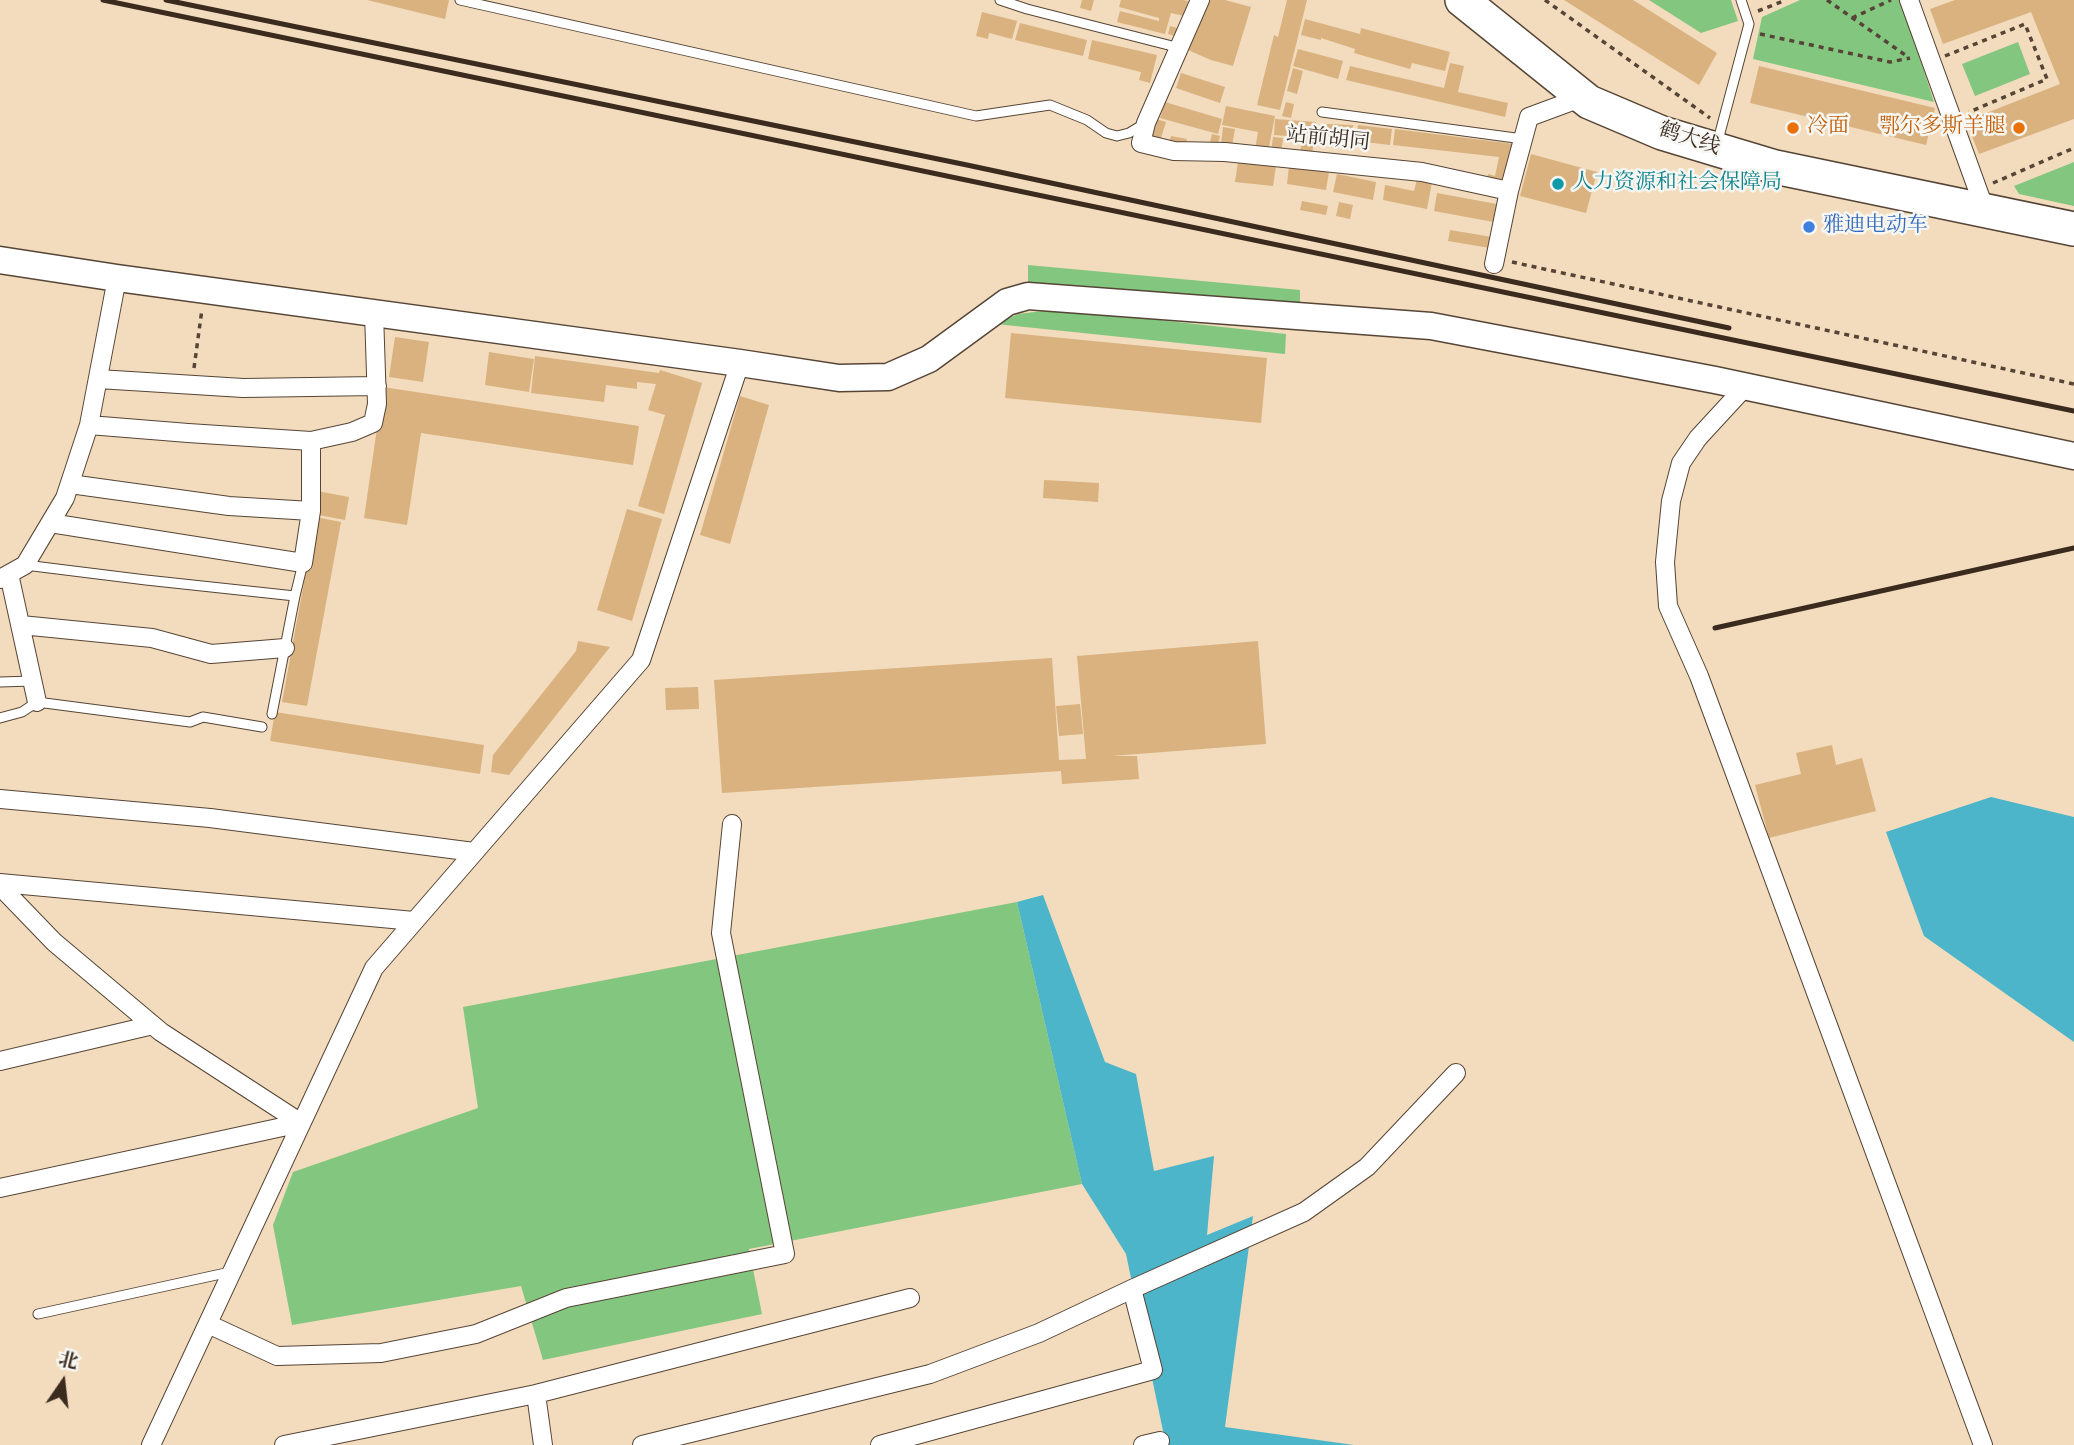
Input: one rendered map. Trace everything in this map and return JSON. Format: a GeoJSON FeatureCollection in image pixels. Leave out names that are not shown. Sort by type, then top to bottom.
{"type":"FeatureCollection","features":[{"type":"Feature","properties":{"kind":"highway","name":"鹤大线"},"geometry":{"type":"LineString","coordinates":[[1462,0],[1589,102],[1662,133],[1719,137],[1775,167],[1982,200],[2074,229]]}},
{"type":"Feature","properties":{"kind":"street"},"geometry":{"type":"LineString","coordinates":[[1146,123],[1200,0]]}},
{"type":"Feature","properties":{"kind":"street"},"geometry":{"type":"LineString","coordinates":[[1909,0],[1982,200]]}},
{"type":"Feature","properties":{"kind":"street"},"geometry":{"type":"LineString","coordinates":[[1494,261],[1529,117],[1583,97]]}},
{"type":"Feature","properties":{"kind":"street","name":"站前胡同"},"geometry":{"type":"LineString","coordinates":[[1146,123],[1141,143],[1174,151],[1225,152],[1422,172],[1509,191]]}},
{"type":"Feature","properties":{"kind":"street"},"geometry":{"type":"LineString","coordinates":[[0,260],[839,378],[888,377],[929,359],[1007,302],[1028,296],[1431,326],[1745,387],[2074,456]]}},
{"type":"Feature","properties":{"kind":"street"},"geometry":{"type":"LineString","coordinates":[[37,702],[21,625],[5,577],[25,565],[65,498],[89,425],[117,278]]}},
{"type":"Feature","properties":{"kind":"street"},"geometry":{"type":"LineString","coordinates":[[89,425],[311,440],[352,432],[373,423],[377,404],[374,313]]}},
{"type":"Feature","properties":{"kind":"street"},"geometry":{"type":"LineString","coordinates":[[151,1445],[374,968],[641,660],[740,363]]}},
{"type":"Feature","properties":{"kind":"street"},"geometry":{"type":"LineString","coordinates":[[98,379],[243,388],[377,386]]}},
{"type":"Feature","properties":{"kind":"street"},"geometry":{"type":"LineString","coordinates":[[1745,387],[1698,438],[1681,463],[1671,501],[1667,549],[1668,606],[1699,676],[1983,1445]]}},
{"type":"Feature","properties":{"kind":"street"},"geometry":{"type":"LineString","coordinates":[[50,523],[303,563],[311,511],[311,440]]}},
{"type":"Feature","properties":{"kind":"street"},"geometry":{"type":"LineString","coordinates":[[70,484],[229,506],[311,511]]}},
{"type":"Feature","properties":{"kind":"street"},"geometry":{"type":"LineString","coordinates":[[21,625],[152,638],[211,654],[285,648]]}},
{"type":"Feature","properties":{"kind":"street"},"geometry":{"type":"LineString","coordinates":[[0,799],[209,818],[474,852]]}},
{"type":"Feature","properties":{"kind":"street"},"geometry":{"type":"LineString","coordinates":[[208,1324],[277,1356],[381,1353],[477,1334],[566,1298],[785,1254],[722,933],[732,824]]}},
{"type":"Feature","properties":{"kind":"street"},"geometry":{"type":"LineString","coordinates":[[0,885],[414,921]]}},
{"type":"Feature","properties":{"kind":"street"},"geometry":{"type":"LineString","coordinates":[[0,885],[54,942],[153,1025],[301,1123]]}},
{"type":"Feature","properties":{"kind":"street"},"geometry":{"type":"LineString","coordinates":[[0,1062],[153,1025]]}},
{"type":"Feature","properties":{"kind":"street"},"geometry":{"type":"LineString","coordinates":[[642,1445],[930,1374],[1039,1333],[1304,1212],[1367,1167],[1456,1073]]}},
{"type":"Feature","properties":{"kind":"street"},"geometry":{"type":"LineString","coordinates":[[0,1188],[301,1123]]}},
{"type":"Feature","properties":{"kind":"street"},"geometry":{"type":"LineString","coordinates":[[880,1445],[1153,1370],[1132,1289]]}},
{"type":"Feature","properties":{"kind":"street"},"geometry":{"type":"LineString","coordinates":[[284,1445],[536,1394],[910,1298]]}},
{"type":"Feature","properties":{"kind":"street"},"geometry":{"type":"LineString","coordinates":[[536,1394],[543,1445]]}},
{"type":"Feature","properties":{"kind":"lane"},"geometry":{"type":"LineString","coordinates":[[460,0],[976,116],[1050,104],[1117,136],[1129,133],[1146,123]]}},
{"type":"Feature","properties":{"kind":"lane"},"geometry":{"type":"LineString","coordinates":[[1000,0],[1180,48]]}},
{"type":"Feature","properties":{"kind":"lane"},"geometry":{"type":"LineString","coordinates":[[1719,137],[1749,24],[1741,0]]}},
{"type":"Feature","properties":{"kind":"lane"},"geometry":{"type":"LineString","coordinates":[[1321,112],[1523,139]]}},
{"type":"Feature","properties":{"kind":"lane"},"geometry":{"type":"LineString","coordinates":[[272,714],[303,563]]}},
{"type":"Feature","properties":{"kind":"lane"},"geometry":{"type":"LineString","coordinates":[[25,565],[295,596]]}},
{"type":"Feature","properties":{"kind":"lane"},"geometry":{"type":"LineString","coordinates":[[0,682],[32,681]]}},
{"type":"Feature","properties":{"kind":"lane"},"geometry":{"type":"LineString","coordinates":[[0,718],[22,712],[37,702],[190,722],[202,717],[262,727]]}},
{"type":"Feature","properties":{"kind":"lane"},"geometry":{"type":"LineString","coordinates":[[38,1314],[232,1272]]}},
{"type":"Feature","properties":{"kind":"path"},"geometry":{"type":"LineString","coordinates":[[1545,0],[1719,137]]}},
{"type":"Feature","properties":{"kind":"path"},"geometry":{"type":"LineString","coordinates":[[1747,16],[1786,0]]}},
{"type":"Feature","properties":{"kind":"path"},"geometry":{"type":"LineString","coordinates":[[1747,32],[1890,62],[1909,58],[1827,0]]}},
{"type":"Feature","properties":{"kind":"path"},"geometry":{"type":"LineString","coordinates":[[1852,18],[1891,0]]}},
{"type":"Feature","properties":{"kind":"path"},"geometry":{"type":"LineString","coordinates":[[1931,61],[2025,24],[2047,79],[1952,119]]}},
{"type":"Feature","properties":{"kind":"path"},"geometry":{"type":"LineString","coordinates":[[1982,200],[2074,148]]}},
{"type":"Feature","properties":{"kind":"path"},"geometry":{"type":"LineString","coordinates":[[1494,261],[2074,384]]}},
{"type":"Feature","properties":{"kind":"path"},"geometry":{"type":"LineString","coordinates":[[192,385],[205,290]]}},
{"type":"Feature","properties":{"kind":"green space"},"geometry":{"type":"Polygon","coordinates":[[[1649,0],[1731,0],[1738,21],[1701,33],[1649,0]]]}},
{"type":"Feature","properties":{"kind":"green space"},"geometry":{"type":"Polygon","coordinates":[[[1800,0],[1901,0],[1934,102],[1753,59],[1762,17],[1800,0]]]}},
{"type":"Feature","properties":{"kind":"green space"},"geometry":{"type":"Polygon","coordinates":[[[2018,42],[2030,74],[1975,96],[1962,64],[2018,42]]]}},
{"type":"Feature","properties":{"kind":"green space"},"geometry":{"type":"Polygon","coordinates":[[[2074,162],[2074,206],[2019,194],[2014,186],[2074,162]]]}},
{"type":"Feature","properties":{"kind":"green space"},"geometry":{"type":"Polygon","coordinates":[[[1028,265],[1300,290],[1300,310],[1028,290],[1028,265]]]}},
{"type":"Feature","properties":{"kind":"green space"},"geometry":{"type":"Polygon","coordinates":[[[1059,309],[1286,334],[1285,354],[996,324],[1018,314],[1059,309]]]}},
{"type":"Feature","properties":{"kind":"green space"},"geometry":{"type":"Polygon","coordinates":[[[1017,902],[1082,1184],[749,1249],[762,1314],[543,1360],[521,1286],[292,1325],[273,1225],[293,1172],[478,1108],[463,1007],[1017,902]]]}},
{"type":"Feature","properties":{"kind":"water"},"geometry":{"type":"Polygon","coordinates":[[[1991,797],[2074,817],[2074,1042],[1924,936],[1886,832],[1991,797]]]}},
{"type":"Feature","properties":{"kind":"water"},"geometry":{"type":"Polygon","coordinates":[[[1043,895],[1105,1062],[1136,1074],[1154,1171],[1214,1156],[1207,1235],[1253,1216],[1225,1427],[1354,1445],[1166,1445],[1126,1254],[1082,1184],[1017,902],[1043,895]]]}},
{"type":"Feature","properties":{"kind":"building"},"geometry":{"type":"Polygon","coordinates":[[[367,0],[449,0],[445,19],[367,0]]]}},
{"type":"Feature","properties":{"kind":"building"},"geometry":{"type":"Polygon","coordinates":[[[1082,0],[1094,0],[1091,11],[1080,8],[1082,0]]]}},
{"type":"Feature","properties":{"kind":"building"},"geometry":{"type":"Polygon","coordinates":[[[1121,0],[1188,1],[1184,16],[1171,13],[1165,34],[1117,22],[1120,11],[1159,21],[1159,18],[1119,7],[1121,0]]]}},
{"type":"Feature","properties":{"kind":"building"},"geometry":{"type":"Polygon","coordinates":[[[1207,0],[1225,0],[1251,7],[1233,66],[1188,50],[1207,0]]]}},
{"type":"Feature","properties":{"kind":"building"},"geometry":{"type":"Polygon","coordinates":[[[1287,0],[1307,0],[1280,110],[1257,105],[1274,35],[1278,37],[1287,0]]]}},
{"type":"Feature","properties":{"kind":"building"},"geometry":{"type":"Polygon","coordinates":[[[1564,0],[1633,0],[1717,53],[1699,85],[1564,0]]]}},
{"type":"Feature","properties":{"kind":"building"},"geometry":{"type":"Polygon","coordinates":[[[1955,0],[2074,0],[2074,119],[1979,154],[1966,121],[2060,84],[2031,12],[1943,44],[1930,9],[1955,0]]]}},
{"type":"Feature","properties":{"kind":"building"},"geometry":{"type":"Polygon","coordinates":[[[982,12],[1017,21],[1012,39],[989,33],[988,39],[976,36],[982,12]]]}},
{"type":"Feature","properties":{"kind":"building"},"geometry":{"type":"Polygon","coordinates":[[[1305,19],[1360,34],[1361,28],[1450,52],[1445,71],[1412,63],[1410,69],[1354,53],[1355,49],[1321,38],[1301,35],[1305,19]]]}},
{"type":"Feature","properties":{"kind":"building"},"geometry":{"type":"Polygon","coordinates":[[[1020,23],[1087,40],[1083,56],[1015,40],[1020,23]]]}},
{"type":"Feature","properties":{"kind":"building"},"geometry":{"type":"Polygon","coordinates":[[[1170,26],[1181,29],[1179,37],[1168,34],[1170,26]]]}},
{"type":"Feature","properties":{"kind":"building"},"geometry":{"type":"Polygon","coordinates":[[[1092,40],[1157,55],[1150,83],[1139,80],[1141,72],[1088,59],[1092,40]]]}},
{"type":"Feature","properties":{"kind":"building"},"geometry":{"type":"Polygon","coordinates":[[[1298,49],[1343,61],[1338,79],[1293,66],[1298,49]]]}},
{"type":"Feature","properties":{"kind":"building"},"geometry":{"type":"Polygon","coordinates":[[[1450,63],[1464,66],[1458,92],[1508,103],[1505,117],[1346,80],[1350,66],[1444,88],[1450,63]]]}},
{"type":"Feature","properties":{"kind":"building"},"geometry":{"type":"Polygon","coordinates":[[[1759,66],[1935,108],[1926,145],[1750,103],[1759,66]]]}},
{"type":"Feature","properties":{"kind":"building"},"geometry":{"type":"Polygon","coordinates":[[[1293,68],[1303,71],[1297,94],[1287,91],[1293,68]]]}},
{"type":"Feature","properties":{"kind":"building"},"geometry":{"type":"Polygon","coordinates":[[[1181,73],[1225,87],[1220,103],[1176,88],[1181,73]]]}},
{"type":"Feature","properties":{"kind":"building"},"geometry":{"type":"Polygon","coordinates":[[[1165,102],[1222,119],[1218,134],[1160,118],[1165,102]]]}},
{"type":"Feature","properties":{"kind":"building"},"geometry":{"type":"Polygon","coordinates":[[[1286,102],[1294,104],[1291,118],[1282,116],[1286,102]]]}},
{"type":"Feature","properties":{"kind":"building"},"geometry":{"type":"Polygon","coordinates":[[[1226,106],[1275,116],[1268,152],[1255,150],[1258,132],[1222,125],[1226,106]]]}},
{"type":"Feature","properties":{"kind":"building"},"geometry":{"type":"Polygon","coordinates":[[[1153,118],[1166,122],[1159,144],[1147,141],[1153,118]]]}},
{"type":"Feature","properties":{"kind":"building"},"geometry":{"type":"Polygon","coordinates":[[[1275,119],[1316,122],[1312,156],[1300,155],[1302,137],[1274,135],[1275,119]]]}},
{"type":"Feature","properties":{"kind":"building"},"geometry":{"type":"Polygon","coordinates":[[[1327,124],[1353,125],[1352,139],[1326,138],[1327,124]]]}},
{"type":"Feature","properties":{"kind":"building"},"geometry":{"type":"Polygon","coordinates":[[[1358,125],[1392,129],[1390,145],[1356,141],[1358,125]]]}},
{"type":"Feature","properties":{"kind":"building"},"geometry":{"type":"Polygon","coordinates":[[[1223,127],[1235,129],[1232,146],[1221,144],[1223,127]]]}},
{"type":"Feature","properties":{"kind":"building"},"geometry":{"type":"Polygon","coordinates":[[[1395,129],[1514,144],[1505,183],[1487,180],[1488,174],[1495,176],[1499,157],[1393,145],[1395,129]]]}},
{"type":"Feature","properties":{"kind":"building"},"geometry":{"type":"Polygon","coordinates":[[[1212,134],[1220,136],[1217,149],[1209,146],[1212,134]]]}},
{"type":"Feature","properties":{"kind":"building"},"geometry":{"type":"Polygon","coordinates":[[[1171,136],[1187,139],[1186,148],[1169,144],[1171,136]]]}},
{"type":"Feature","properties":{"kind":"building"},"geometry":{"type":"Polygon","coordinates":[[[1273,137],[1283,138],[1281,153],[1271,151],[1273,137]]]}},
{"type":"Feature","properties":{"kind":"building","name":"人力资源和社会保障局"},"geometry":{"type":"Polygon","coordinates":[[[1531,154],[1597,172],[1586,213],[1520,196],[1531,154]]]}},
{"type":"Feature","properties":{"kind":"building"},"geometry":{"type":"Polygon","coordinates":[[[1238,162],[1276,166],[1273,186],[1235,182],[1238,162]]]}},
{"type":"Feature","properties":{"kind":"building"},"geometry":{"type":"Polygon","coordinates":[[[1289,166],[1329,172],[1326,190],[1287,184],[1289,166]]]}},
{"type":"Feature","properties":{"kind":"building"},"geometry":{"type":"Polygon","coordinates":[[[1337,174],[1376,182],[1373,200],[1333,192],[1337,174]]]}},
{"type":"Feature","properties":{"kind":"building"},"geometry":{"type":"Polygon","coordinates":[[[1417,179],[1432,182],[1427,209],[1383,200],[1385,185],[1414,191],[1417,179]]]}},
{"type":"Feature","properties":{"kind":"building"},"geometry":{"type":"Polygon","coordinates":[[[1437,193],[1502,205],[1499,223],[1434,211],[1437,193]]]}},
{"type":"Feature","properties":{"kind":"building"},"geometry":{"type":"Polygon","coordinates":[[[1302,201],[1328,206],[1326,215],[1300,210],[1302,201]]]}},
{"type":"Feature","properties":{"kind":"building"},"geometry":{"type":"Polygon","coordinates":[[[1339,202],[1353,205],[1350,219],[1336,216],[1339,202]]]}},
{"type":"Feature","properties":{"kind":"building"},"geometry":{"type":"Polygon","coordinates":[[[1450,230],[1492,237],[1490,248],[1448,241],[1450,230]]]}},
{"type":"Feature","properties":{"kind":"building"},"geometry":{"type":"Polygon","coordinates":[[[1011,333],[1267,358],[1261,423],[1005,398],[1011,333]]]}},
{"type":"Feature","properties":{"kind":"building"},"geometry":{"type":"Polygon","coordinates":[[[395,337],[429,342],[423,382],[389,377],[395,337]]]}},
{"type":"Feature","properties":{"kind":"building"},"geometry":{"type":"Polygon","coordinates":[[[489,352],[534,359],[529,392],[485,385],[489,352]]]}},
{"type":"Feature","properties":{"kind":"building"},"geometry":{"type":"Polygon","coordinates":[[[535,356],[659,373],[660,370],[702,383],[664,514],[638,506],[665,415],[648,410],[656,384],[637,382],[637,389],[606,385],[604,402],[531,393],[535,356]]]}},
{"type":"Feature","properties":{"kind":"building"},"geometry":{"type":"Polygon","coordinates":[[[383,387],[639,426],[633,465],[421,433],[407,525],[364,518],[383,387]]]}},
{"type":"Feature","properties":{"kind":"building"},"geometry":{"type":"Polygon","coordinates":[[[740,396],[769,405],[730,544],[700,535],[740,396]]]}},
{"type":"Feature","properties":{"kind":"building"},"geometry":{"type":"Polygon","coordinates":[[[1044,480],[1099,483],[1098,502],[1043,498],[1044,480]]]}},
{"type":"Feature","properties":{"kind":"building"},"geometry":{"type":"Polygon","coordinates":[[[317,491],[349,497],[345,520],[313,514],[317,491]]]}},
{"type":"Feature","properties":{"kind":"building"},"geometry":{"type":"Polygon","coordinates":[[[627,509],[662,519],[632,621],[597,610],[627,509]]]}},
{"type":"Feature","properties":{"kind":"building"},"geometry":{"type":"Polygon","coordinates":[[[316,517],[341,522],[307,706],[282,702],[316,517]]]}},
{"type":"Feature","properties":{"kind":"building"},"geometry":{"type":"Polygon","coordinates":[[[578,641],[610,647],[509,775],[491,772],[493,755],[576,651],[578,641]]]}},
{"type":"Feature","properties":{"kind":"building"},"geometry":{"type":"Polygon","coordinates":[[[1258,641],[1266,744],[1112,756],[1137,756],[1139,779],[1062,784],[1061,771],[722,793],[714,680],[1052,658],[1059,760],[1086,759],[1077,656],[1258,641]]]}},
{"type":"Feature","properties":{"kind":"building"},"geometry":{"type":"Polygon","coordinates":[[[698,687],[699,709],[666,710],[665,688],[698,687]]]}},
{"type":"Feature","properties":{"kind":"building"},"geometry":{"type":"Polygon","coordinates":[[[1080,704],[1083,734],[1059,736],[1056,706],[1080,704]]]}},
{"type":"Feature","properties":{"kind":"building"},"geometry":{"type":"Polygon","coordinates":[[[275,712],[484,745],[480,774],[270,741],[275,712]]]}},
{"type":"Feature","properties":{"kind":"building"},"geometry":{"type":"Polygon","coordinates":[[[1832,745],[1836,765],[1862,758],[1876,811],[1769,838],[1755,785],[1801,774],[1796,753],[1832,745]]]}},
{"type":"Feature","properties":{"kind":"railway"},"geometry":{"type":"LineString","coordinates":[[103,0],[2074,411]]}},
{"type":"Feature","properties":{"kind":"railway"},"geometry":{"type":"LineString","coordinates":[[166,0],[967,165],[1729,328]]}},
{"type":"Feature","properties":{"kind":"railway"},"geometry":{"type":"LineString","coordinates":[[1715,628],[2074,548]]}},
{"type":"Feature","properties":{"kind":"place","name":"冷面"},"geometry":{"type":"Point","coordinates":[1793,128]}},
{"type":"Feature","properties":{"kind":"place","name":"鄂尔多斯羊腿"},"geometry":{"type":"Point","coordinates":[2019,128]}},
{"type":"Feature","properties":{"kind":"place","name":"人力资源和社会保障局"},"geometry":{"type":"Point","coordinates":[1558,184]}},
{"type":"Feature","properties":{"kind":"place","name":"雅迪电动车"},"geometry":{"type":"Point","coordinates":[1809,227]}}]}
